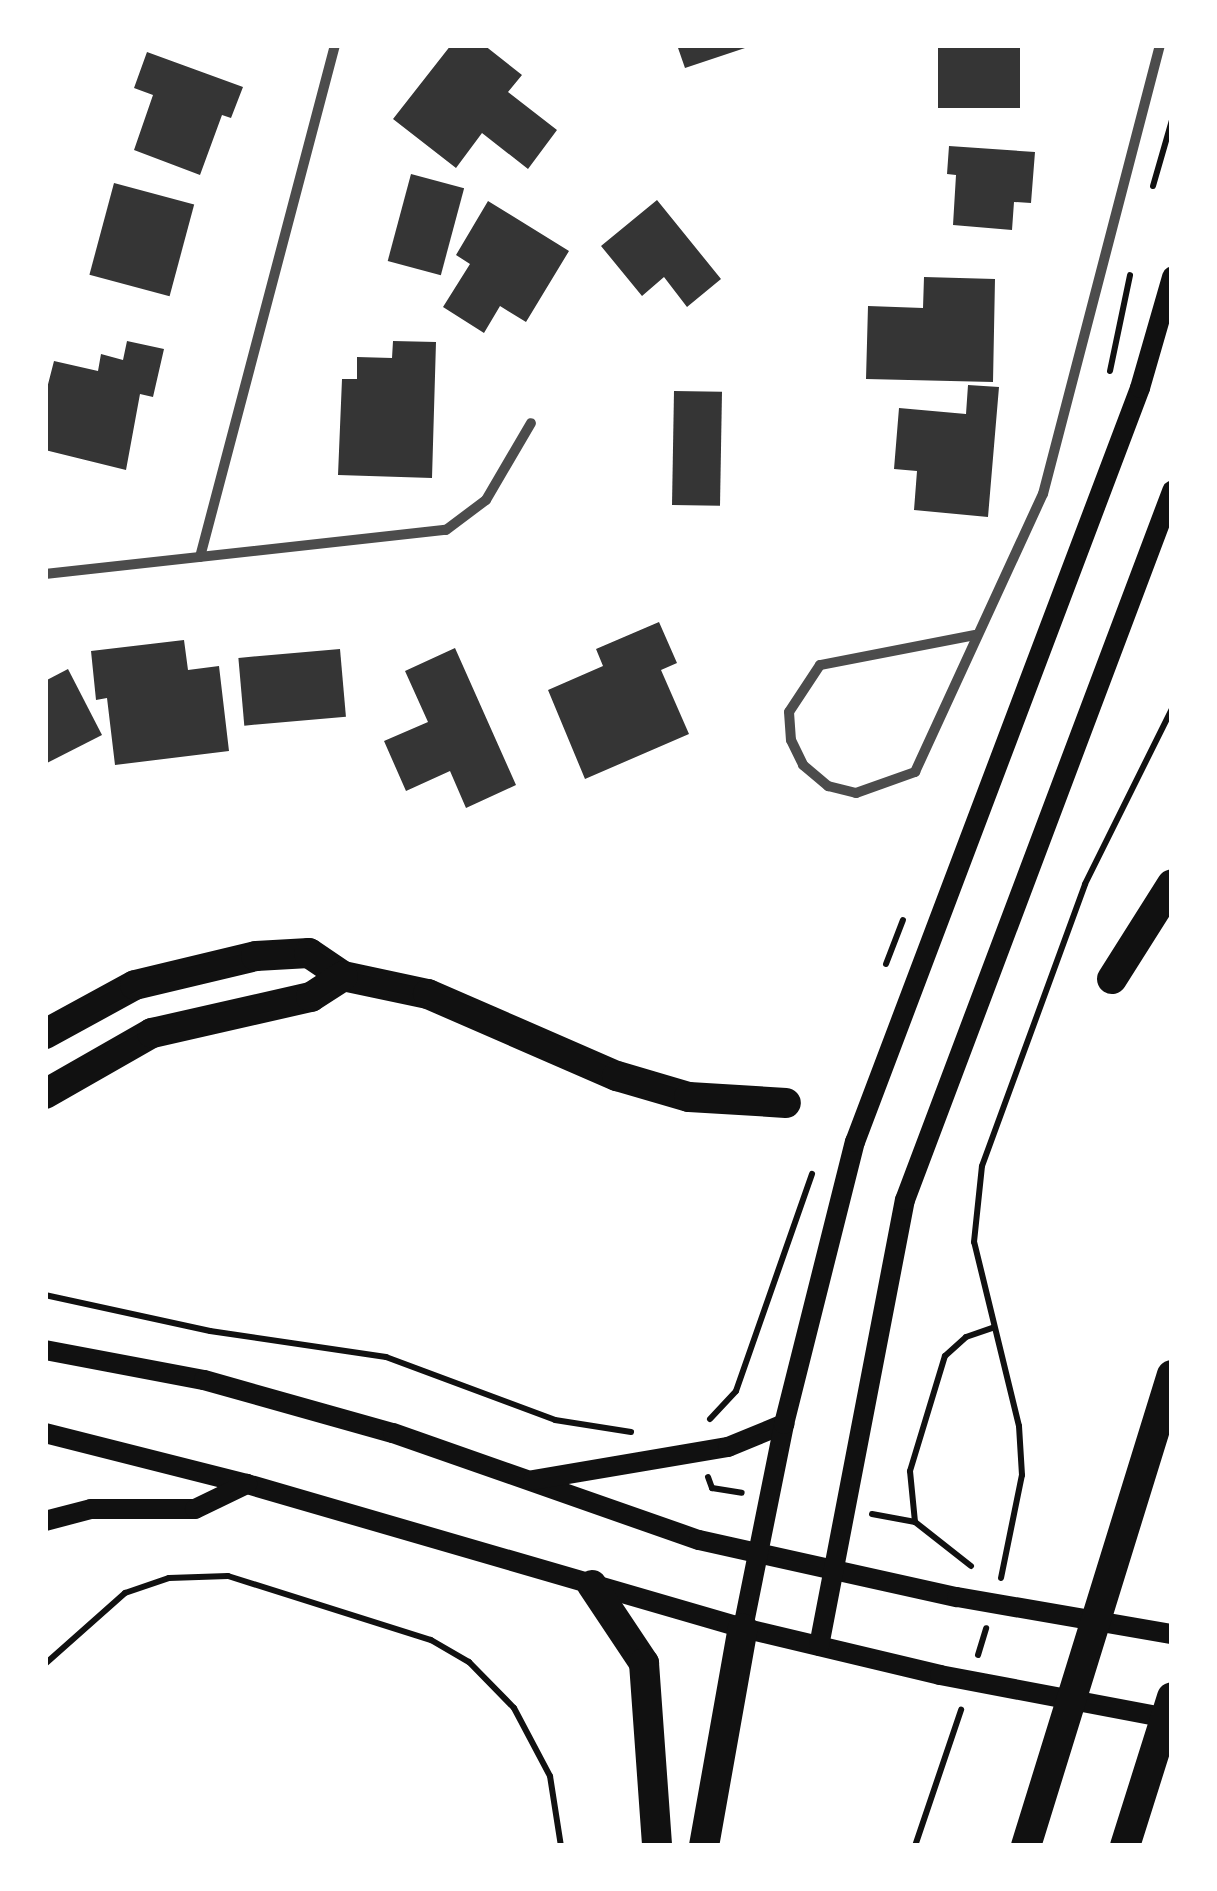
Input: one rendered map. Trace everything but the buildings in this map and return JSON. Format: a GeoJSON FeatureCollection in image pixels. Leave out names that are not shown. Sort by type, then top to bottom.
{"type":"FeatureCollection","features":[{"type":"Feature","properties":{"kind":"highway"},"geometry":{"type":"LineString","coordinates":[[1112,979],[1172,884]]}},
{"type":"Feature","properties":{"kind":"highway"},"geometry":{"type":"LineString","coordinates":[[45,1034],[134,985],[256,956],[310,953],[342,976],[428,994],[617,1076],[689,1097],[786,1103]]}},
{"type":"Feature","properties":{"kind":"highway"},"geometry":{"type":"LineString","coordinates":[[45,1094],[152,1033],[311,996],[342,976]]}},
{"type":"Feature","properties":{"kind":"highway"},"geometry":{"type":"LineString","coordinates":[[1026,1846],[1172,1375]]}},
{"type":"Feature","properties":{"kind":"highway"},"geometry":{"type":"LineString","coordinates":[[592,1585],[644,1663],[656,1846]]}},
{"type":"Feature","properties":{"kind":"highway"},"geometry":{"type":"LineString","coordinates":[[704,1846],[743,1628]]}},
{"type":"Feature","properties":{"kind":"highway"},"geometry":{"type":"LineString","coordinates":[[1125,1846],[1172,1697]]}},
{"type":"Feature","properties":{"kind":"main road"},"geometry":{"type":"LineString","coordinates":[[743,1628],[784,1424],[855,1142],[1140,388],[1172,277]]}},
{"type":"Feature","properties":{"kind":"main road"},"geometry":{"type":"LineString","coordinates":[[819,1646],[906,1200],[1172,491]]}},
{"type":"Feature","properties":{"kind":"main road"},"geometry":{"type":"LineString","coordinates":[[45,1350],[204,1380],[393,1432],[700,1540],[957,1597],[1172,1634]]}},
{"type":"Feature","properties":{"kind":"main road"},"geometry":{"type":"LineString","coordinates":[[530,1480],[728,1446],[784,1424]]}},
{"type":"Feature","properties":{"kind":"main road"},"geometry":{"type":"LineString","coordinates":[[45,1433],[248,1484],[743,1628],[940,1675],[1172,1718]]}},
{"type":"Feature","properties":{"kind":"main road"},"geometry":{"type":"LineString","coordinates":[[45,1521],[90,1509],[195,1508],[248,1484]]}},
{"type":"Feature","properties":{"kind":"street"},"geometry":{"type":"LineString","coordinates":[[200,556],[336,45]]}},
{"type":"Feature","properties":{"kind":"street"},"geometry":{"type":"LineString","coordinates":[[975,635],[820,665],[789,712],[790,740],[803,765],[828,786],[856,793],[915,772],[1043,494],[1160,45]]}},
{"type":"Feature","properties":{"kind":"street"},"geometry":{"type":"LineString","coordinates":[[45,574],[446,530],[486,500],[531,423]]}},
{"type":"Feature","properties":{"kind":"path"},"geometry":{"type":"LineString","coordinates":[[1150,195],[1172,120]]}},
{"type":"Feature","properties":{"kind":"path"},"geometry":{"type":"LineString","coordinates":[[1109,376],[1131,270]]}},
{"type":"Feature","properties":{"kind":"path"},"geometry":{"type":"LineString","coordinates":[[977,1571],[916,1522],[910,1471],[945,1356],[966,1337],[992,1328],[974,1242],[982,1166],[1085,884],[1172,709]]}},
{"type":"Feature","properties":{"kind":"path"},"geometry":{"type":"LineString","coordinates":[[880,981],[908,907]]}},
{"type":"Feature","properties":{"kind":"path"},"geometry":{"type":"LineString","coordinates":[[704,1425],[736,1391],[814,1168]]}},
{"type":"Feature","properties":{"kind":"path"},"geometry":{"type":"LineString","coordinates":[[45,1296],[192,1328],[386,1357],[555,1420],[638,1433]]}},
{"type":"Feature","properties":{"kind":"path"},"geometry":{"type":"LineString","coordinates":[[45,1664],[125,1593],[169,1578],[228,1576],[431,1640],[469,1662],[514,1708],[550,1776],[561,1846]]}}]}
